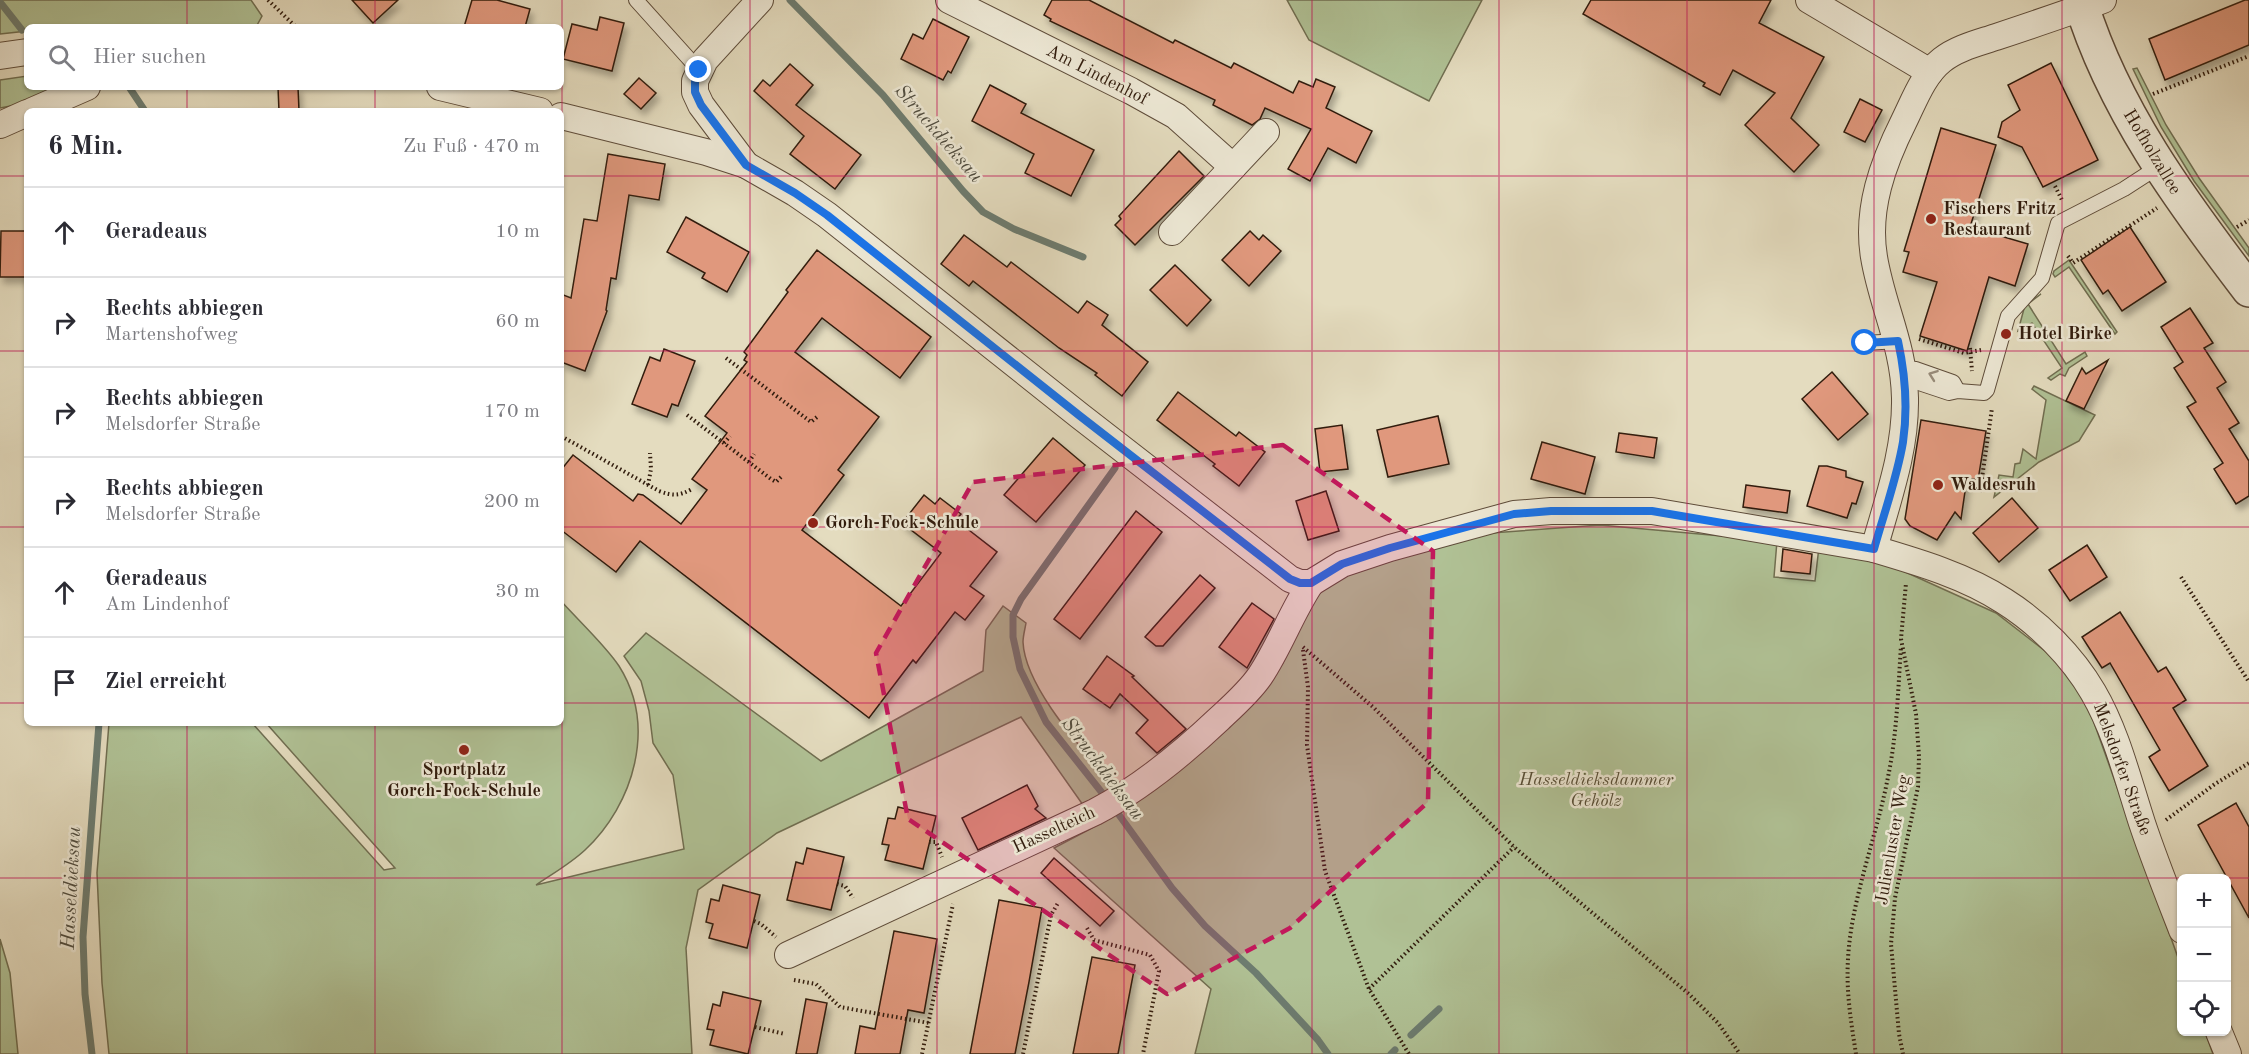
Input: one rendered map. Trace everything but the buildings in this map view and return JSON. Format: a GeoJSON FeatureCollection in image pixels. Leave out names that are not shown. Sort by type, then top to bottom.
{"type":"FeatureCollection","features":[{"type":"Feature","properties":{"kind":"street"},"geometry":{"type":"LineString","coordinates":[[746,165],[701,105],[695,92],[695,81],[705,60],[760,0]]}},
{"type":"Feature","properties":{"kind":"street","name":"Am Lindenhof"},"geometry":{"type":"LineString","coordinates":[[949,0],[1176,116],[1233,167]]}},
{"type":"Feature","properties":{"kind":"street"},"geometry":{"type":"LineString","coordinates":[[1809,0],[1930,72]]}},
{"type":"Feature","properties":{"kind":"street"},"geometry":{"type":"LineString","coordinates":[[1874,549],[1903,441],[1905,415],[1898,341],[1874,256],[1872,217],[1876,193],[1890,149],[1918,92],[1930,72],[1941,61],[1964,48],[2089,2]]}},
{"type":"Feature","properties":{"kind":"street","name":"Hofholzallee"},"geometry":{"type":"LineString","coordinates":[[2089,2],[2100,55],[2124,105],[2167,179],[2249,290]]}},
{"type":"Feature","properties":{"kind":"street"},"geometry":{"type":"LineString","coordinates":[[0,56],[24,52]]}},
{"type":"Feature","properties":{"kind":"street"},"geometry":{"type":"LineString","coordinates":[[39,108],[80,90]]}},
{"type":"Feature","properties":{"kind":"street"},"geometry":{"type":"LineString","coordinates":[[452,90],[528,108]]}},
{"type":"Feature","properties":{"kind":"street"},"geometry":{"type":"LineString","coordinates":[[0,124],[24,114]]}},
{"type":"Feature","properties":{"kind":"street"},"geometry":{"type":"LineString","coordinates":[[564,117],[706,152],[746,165],[795,193],[827,215],[1290,579],[1300,583],[1311,583]]}},
{"type":"Feature","properties":{"kind":"street"},"geometry":{"type":"LineString","coordinates":[[1172,232],[1266,132]]}},
{"type":"Feature","properties":{"kind":"street","name":"Melsdorfer Straße"},"geometry":{"type":"LineString","coordinates":[[1311,583],[1342,564],[1401,544],[1514,514],[1551,511],[1652,511],[1874,549],[1974,585],[2004,601],[2031,621],[2058,646],[2083,676],[2102,709],[2180,928]]}},
{"type":"Feature","properties":{"kind":"street","name":"Hasselteich"},"geometry":{"type":"LineString","coordinates":[[788,955],[951,877],[1095,812],[1125,795],[1169,764],[1235,704],[1258,679],[1311,583]]}},
{"type":"Feature","properties":{"kind":"street"},"geometry":{"type":"LineString","coordinates":[[2221,1036],[2228,1054]]}},
{"type":"Feature","properties":{"kind":"lane"},"geometry":{"type":"LineString","coordinates":[[636,0],[699,70]]}},
{"type":"Feature","properties":{"kind":"lane"},"geometry":{"type":"LineString","coordinates":[[1903,375],[1949,393],[1958,391],[1984,393],[1987,390],[2008,316],[2042,278],[2058,223],[2124,189],[2167,179]]}},
{"type":"Feature","properties":{"kind":"lane"},"geometry":{"type":"LineString","coordinates":[[1865,343],[1898,341]]}},
{"type":"Feature","properties":{"kind":"path"},"geometry":{"type":"LineString","coordinates":[[268,0],[293,24]]}},
{"type":"Feature","properties":{"kind":"path"},"geometry":{"type":"LineString","coordinates":[[2153,94],[2249,56]]}},
{"type":"Feature","properties":{"kind":"path"},"geometry":{"type":"LineString","coordinates":[[2055,236],[2073,263],[2150,213],[2167,179]]}},
{"type":"Feature","properties":{"kind":"path"},"geometry":{"type":"LineString","coordinates":[[2237,227],[2249,220]]}},
{"type":"Feature","properties":{"kind":"path"},"geometry":{"type":"LineString","coordinates":[[1898,341],[1917,338],[1964,353],[1970,350],[1999,348]]}},
{"type":"Feature","properties":{"kind":"path"},"geometry":{"type":"LineString","coordinates":[[1970,350],[1973,377],[1992,404],[1980,492]]}},
{"type":"Feature","properties":{"kind":"path"},"geometry":{"type":"LineString","coordinates":[[726,358],[811,422],[817,417]]}},
{"type":"Feature","properties":{"kind":"path"},"geometry":{"type":"LineString","coordinates":[[759,382],[764,376]]}},
{"type":"Feature","properties":{"kind":"path"},"geometry":{"type":"LineString","coordinates":[[784,401],[789,395]]}},
{"type":"Feature","properties":{"kind":"path"},"geometry":{"type":"LineString","coordinates":[[687,415],[776,482],[782,476]]}},
{"type":"Feature","properties":{"kind":"path"},"geometry":{"type":"LineString","coordinates":[[724,443],[730,436]]}},
{"type":"Feature","properties":{"kind":"path"},"geometry":{"type":"LineString","coordinates":[[564,438],[648,486],[672,496],[681,495],[692,489]]}},
{"type":"Feature","properties":{"kind":"path"},"geometry":{"type":"LineString","coordinates":[[648,486],[651,469],[650,453]]}},
{"type":"Feature","properties":{"kind":"path"},"geometry":{"type":"LineString","coordinates":[[748,462],[754,454]]}},
{"type":"Feature","properties":{"kind":"path","name":"Julienluster Weg"},"geometry":{"type":"LineString","coordinates":[[1903,1054],[1899,1034],[1892,944],[1894,898],[1918,787],[1919,756],[1916,714],[1901,639],[1907,559]]}},
{"type":"Feature","properties":{"kind":"path"},"geometry":{"type":"LineString","coordinates":[[2181,577],[2249,682]]}},
{"type":"Feature","properties":{"kind":"path"},"geometry":{"type":"LineString","coordinates":[[1286,625],[1302,646],[1373,707],[1514,847],[1689,993],[1718,1023],[1740,1054]]}},
{"type":"Feature","properties":{"kind":"path"},"geometry":{"type":"LineString","coordinates":[[1856,1054],[1848,1006],[1848,957],[1857,905],[1888,778],[1896,731],[1901,639]]}},
{"type":"Feature","properties":{"kind":"path"},"geometry":{"type":"LineString","coordinates":[[1302,646],[1308,687],[1307,745],[1325,871],[1369,989],[1409,1054]]}},
{"type":"Feature","properties":{"kind":"path"},"geometry":{"type":"LineString","coordinates":[[2146,833],[2216,783],[2249,763]]}},
{"type":"Feature","properties":{"kind":"path"},"geometry":{"type":"LineString","coordinates":[[1369,989],[1514,847]]}},
{"type":"Feature","properties":{"kind":"path"},"geometry":{"type":"LineString","coordinates":[[922,1054],[955,894],[951,877]]}},
{"type":"Feature","properties":{"kind":"path"},"geometry":{"type":"LineString","coordinates":[[1023,1054],[1051,915],[1058,903]]}},
{"type":"Feature","properties":{"kind":"path"},"geometry":{"type":"LineString","coordinates":[[1087,928],[1094,940],[1150,955],[1159,971],[1143,1054]]}},
{"type":"Feature","properties":{"kind":"path"},"geometry":{"type":"LineString","coordinates":[[794,980],[816,984],[840,1007],[928,1023]]}},
{"type":"Feature","properties":{"kind":"path"},"geometry":{"type":"LineString","coordinates":[[755,1027],[785,1034]]}},
{"type":"Feature","properties":{"kind":"highlighted area"},"geometry":{"type":"Polygon","coordinates":[[[1283,445],[1433,551],[1428,802],[1290,928],[1167,994],[908,819],[876,653],[973,482],[1283,445]]]}},
{"type":"Feature","properties":{"kind":"green space"},"geometry":{"type":"Polygon","coordinates":[[[0,0],[251,0],[262,16],[258,24],[24,24],[24,31],[0,34],[0,0]]]}},
{"type":"Feature","properties":{"kind":"green space"},"geometry":{"type":"Polygon","coordinates":[[[1287,0],[1482,0],[1429,101],[1309,40],[1287,0]]]}},
{"type":"Feature","properties":{"kind":"green space"},"geometry":{"type":"Polygon","coordinates":[[[2137,68],[2166,125],[2199,178],[2249,248],[2249,256],[2194,181],[2161,127],[2133,69],[2137,68]]]}},
{"type":"Feature","properties":{"kind":"green space"},"geometry":{"type":"Polygon","coordinates":[[[24,76],[24,90],[55,90],[21,104],[0,108],[0,80],[24,76]]]}},
{"type":"Feature","properties":{"kind":"green space"},"geometry":{"type":"Polygon","coordinates":[[[2069,260],[2117,332],[2115,334],[2069,267],[2055,277],[2053,274],[2069,260]]]}},
{"type":"Feature","properties":{"kind":"green space"},"geometry":{"type":"Polygon","coordinates":[[[2041,294],[2028,304],[2066,364],[2085,352],[2087,356],[2069,368],[2065,376],[2060,374],[2051,380],[2048,378],[2062,368],[2032,323],[2018,331],[2025,305],[2041,294]]]}},
{"type":"Feature","properties":{"kind":"green space"},"geometry":{"type":"Polygon","coordinates":[[[2034,386],[2095,415],[2079,441],[2039,462],[1994,497],[1999,475],[2013,477],[2015,464],[2020,463],[2023,449],[2036,459],[2046,400],[2032,389],[2034,386]]]}},
{"type":"Feature","properties":{"kind":"green space","name":"Hasseldieksdammer Gehölz"},"geometry":{"type":"Polygon","coordinates":[[[1600,525],[1777,541],[1774,577],[1815,581],[1819,547],[1870,556],[1996,613],[2049,654],[2074,682],[2092,717],[2177,955],[2177,1036],[2206,1036],[2213,1054],[1195,1054],[1211,989],[1054,848],[1135,802],[1171,776],[1230,727],[1260,695],[1283,663],[1303,616],[1323,589],[1345,576],[1393,555],[1491,533],[1600,525]]]}},
{"type":"Feature","properties":{"kind":"green space"},"geometry":{"type":"Polygon","coordinates":[[[564,604],[619,666],[630,689],[637,714],[638,738],[635,763],[627,787],[602,831],[579,855],[536,885],[684,849],[673,775],[653,743],[649,711],[641,681],[624,656],[646,633],[821,761],[983,671],[986,630],[1003,606],[1026,623],[1023,642],[1026,660],[1045,699],[1058,719],[1114,787],[1083,805],[1021,717],[777,833],[698,890],[686,948],[692,1054],[109,1054],[102,983],[97,873],[109,726],[255,726],[384,870],[395,868],[269,726],[564,726],[564,604]]]}},
{"type":"Feature","properties":{"kind":"green space"},"geometry":{"type":"Polygon","coordinates":[[[0,939],[10,973],[18,1054],[0,1054],[0,939]]]}},
{"type":"Feature","properties":{"kind":"waterway","name":"Struckdieksau"},"geometry":{"type":"LineString","coordinates":[[790,0],[883,95],[983,212],[1014,229],[1083,257]]}},
{"type":"Feature","properties":{"kind":"waterway","name":"Hasseldieksau"},"geometry":{"type":"LineString","coordinates":[[0,2],[22,30]]}},
{"type":"Feature","properties":{"kind":"waterway","name":"Hasseldieksau"},"geometry":{"type":"LineString","coordinates":[[131,90],[143,108]]}},
{"type":"Feature","properties":{"kind":"waterway","name":"Struckdieksau"},"geometry":{"type":"LineString","coordinates":[[1107,799],[1046,722],[1020,669],[1013,637],[1013,615],[1021,599],[1115,468]]}},
{"type":"Feature","properties":{"kind":"waterway","name":"Hasseldieksau"},"geometry":{"type":"LineString","coordinates":[[92,1054],[85,994],[83,937],[99,726]]}},
{"type":"Feature","properties":{"kind":"waterway","name":"Struckdieksau"},"geometry":{"type":"LineString","coordinates":[[1114,808],[1172,888],[1205,926],[1256,973],[1318,1040],[1328,1054]]}},
{"type":"Feature","properties":{"kind":"waterway"},"geometry":{"type":"LineString","coordinates":[[1411,1035],[1439,1009]]}},
{"type":"Feature","properties":{"kind":"waterway"},"geometry":{"type":"LineString","coordinates":[[1391,1054],[1395,1050]]}},
{"type":"Feature","properties":{"kind":"place","name":"Fischers Fritz Restaurant"},"geometry":{"type":"Point","coordinates":[1931,219]}},
{"type":"Feature","properties":{"kind":"place","name":"Hotel Birke"},"geometry":{"type":"Point","coordinates":[2006,334]}},
{"type":"Feature","properties":{"kind":"place","name":"Waldesruh"},"geometry":{"type":"Point","coordinates":[1938,485]}},
{"type":"Feature","properties":{"kind":"place","name":"Gorch-Fock-Schule"},"geometry":{"type":"Point","coordinates":[813,523]}},
{"type":"Feature","properties":{"kind":"place","name":"Sportplatz Gorch-Fock-Schule"},"geometry":{"type":"Point","coordinates":[464,750]}},
{"type":"Feature","properties":{"kind":"route"},"geometry":{"type":"LineString","coordinates":[[699,70],[695,81],[695,92],[701,105],[746,165],[768,176],[827,215],[1080,416],[1290,579],[1300,583],[1311,583],[1342,564],[1433,535],[1514,514],[1551,511],[1652,511],[1874,549],[1903,441],[1904,382],[1898,341],[1865,343]]}}]}
